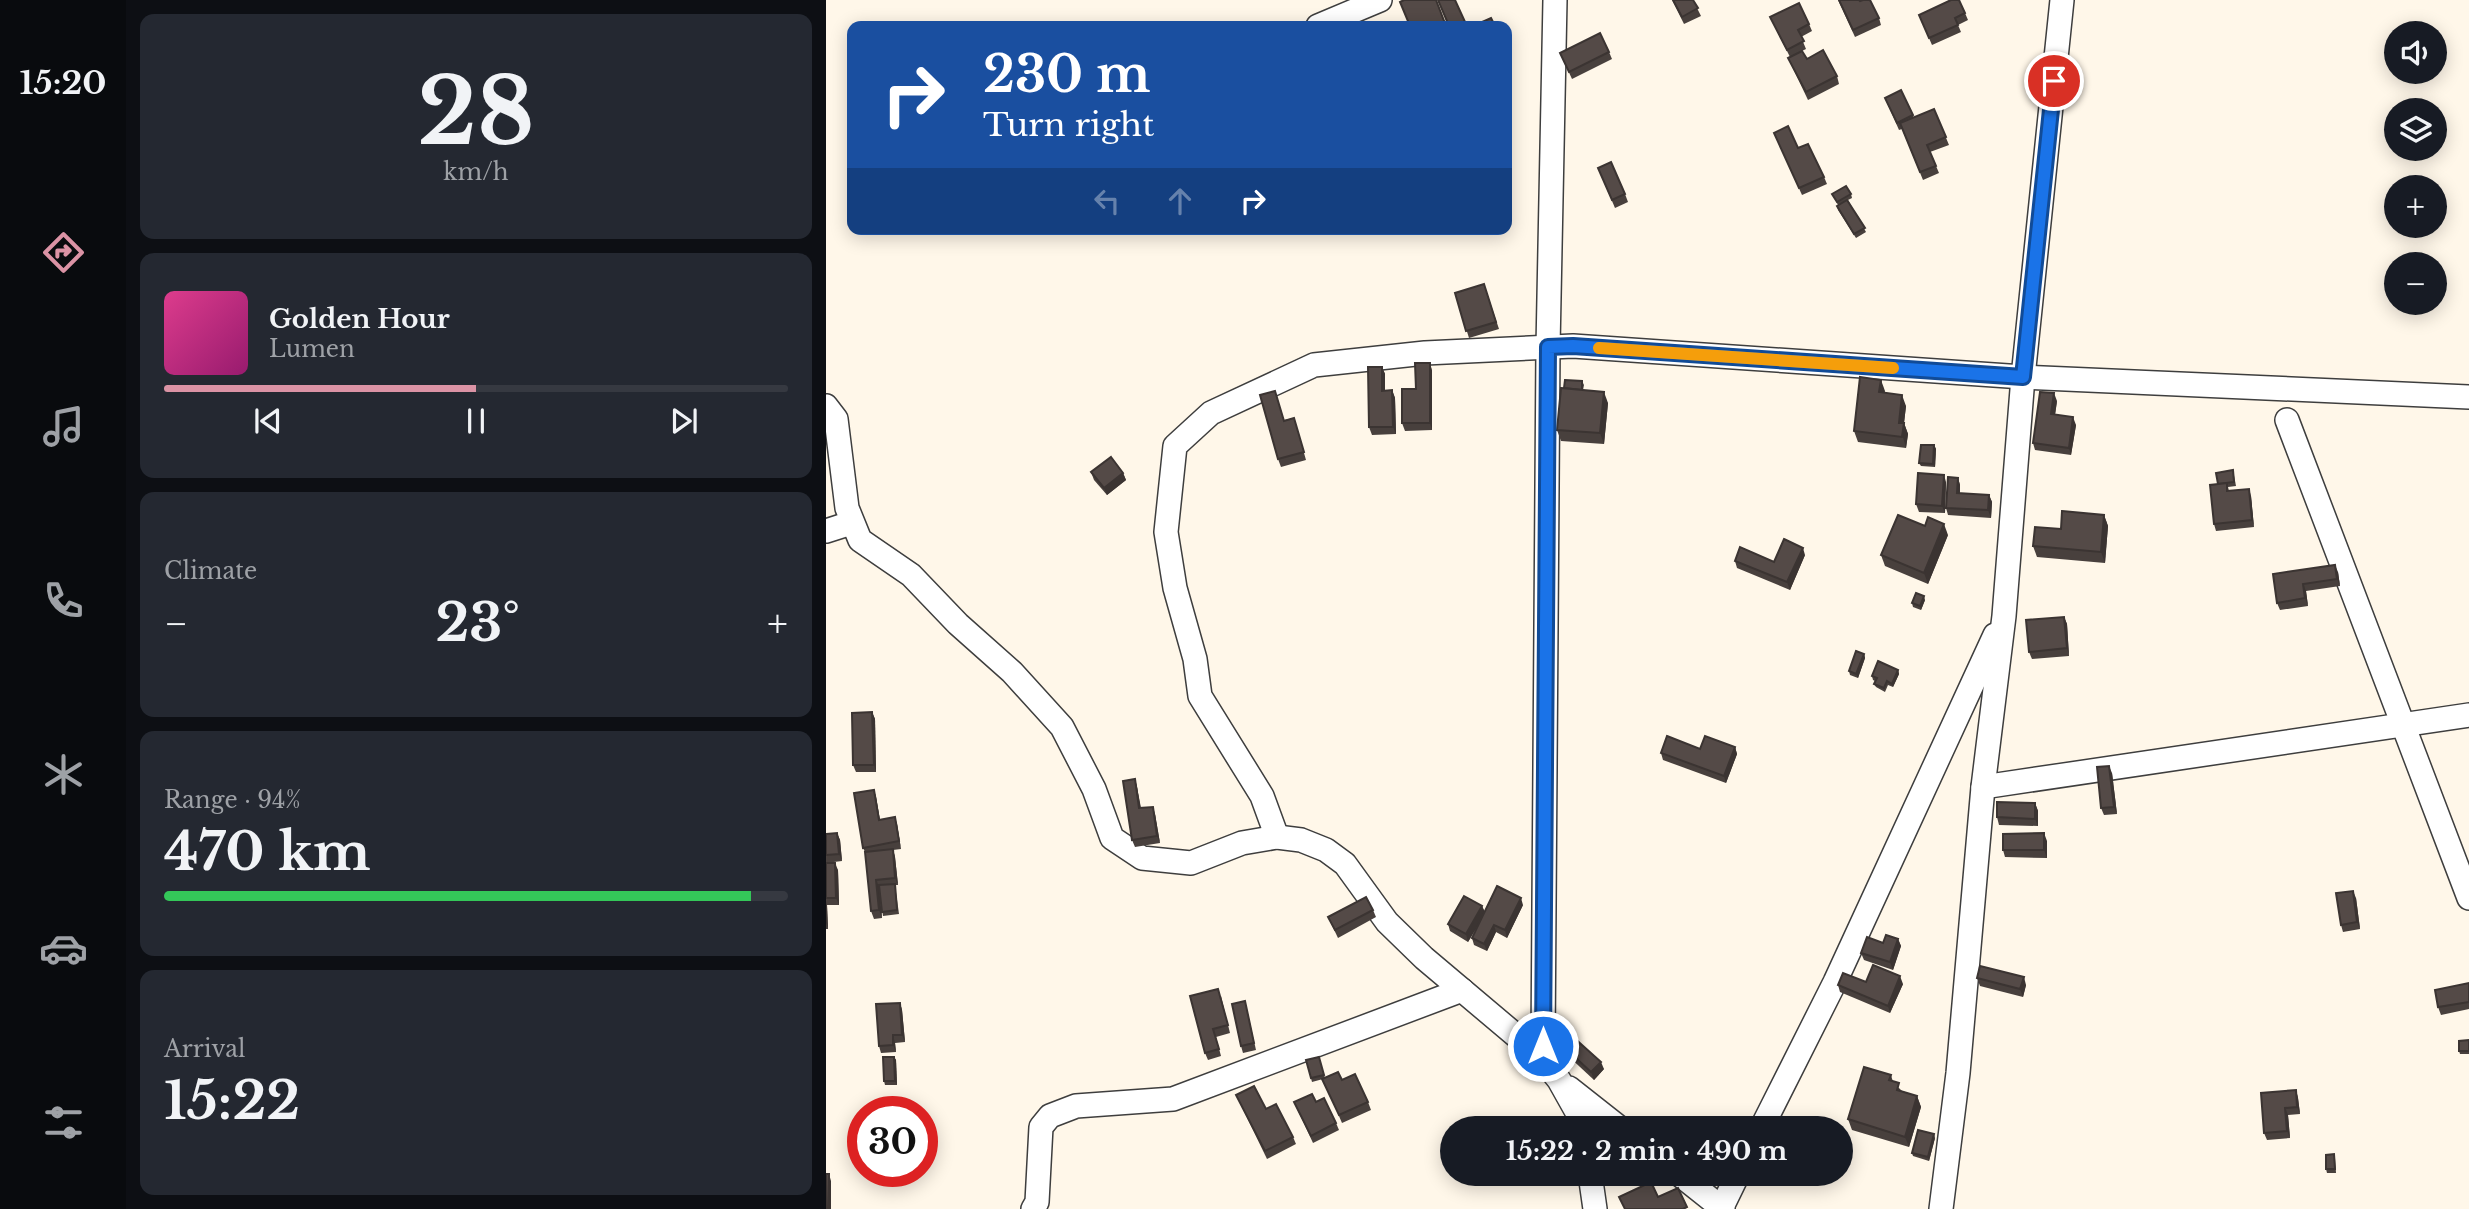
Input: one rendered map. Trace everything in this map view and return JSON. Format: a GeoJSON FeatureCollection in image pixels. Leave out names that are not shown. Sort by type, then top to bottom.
{"type":"FeatureCollection","features":[{"type":"Feature","properties":{"kind":"street"},"geometry":{"type":"LineString","coordinates":[[1330,21],[1380,0]]}},
{"type":"Feature","properties":{"kind":"street"},"geometry":{"type":"LineString","coordinates":[[1543,1046],[1548,347],[1555,0]]}},
{"type":"Feature","properties":{"kind":"street"},"geometry":{"type":"LineString","coordinates":[[1941,1209],[1958,1073],[1983,787],[2004,616],[2023,377],[2062,0]]}},
{"type":"Feature","properties":{"kind":"street"},"geometry":{"type":"LineString","coordinates":[[1277,837],[1262,796],[1200,696],[1195,659],[1175,588],[1166,532],[1175,446],[1211,413],[1314,365],[1425,353],[1573,346],[2023,377],[2469,397]]}},
{"type":"Feature","properties":{"kind":"street"},"geometry":{"type":"LineString","coordinates":[[826,406],[836,419],[851,523],[860,540],[911,575],[958,624],[1012,672],[1062,727],[1094,789],[1112,838],[1142,858],[1191,863],[1242,843],[1277,837],[1301,840],[1326,850],[1345,864],[1387,922],[1462,990],[1519,1036],[1559,1080],[1605,1116]]}},
{"type":"Feature","properties":{"kind":"street"},"geometry":{"type":"LineString","coordinates":[[2287,420],[2469,898]]}},
{"type":"Feature","properties":{"kind":"street"},"geometry":{"type":"LineString","coordinates":[[826,531],[851,523]]}},
{"type":"Feature","properties":{"kind":"street"},"geometry":{"type":"LineString","coordinates":[[1768,1116],[1835,982],[2004,616]]}},
{"type":"Feature","properties":{"kind":"street"},"geometry":{"type":"LineString","coordinates":[[1983,787],[2469,715]]}},
{"type":"Feature","properties":{"kind":"street"},"geometry":{"type":"LineString","coordinates":[[1034,1209],[1037,1202],[1041,1127],[1051,1116],[1076,1106],[1173,1099],[1462,990]]}},
{"type":"Feature","properties":{"kind":"street"},"geometry":{"type":"LineString","coordinates":[[1559,1080],[1579,1116]]}},
{"type":"Feature","properties":{"kind":"street"},"geometry":{"type":"LineString","coordinates":[[1592,1186],[1595,1209]]}},
{"type":"Feature","properties":{"kind":"street"},"geometry":{"type":"LineString","coordinates":[[1694,1186],[1722,1209],[1733,1186]]}},
{"type":"Feature","properties":{"kind":"building"},"geometry":{"type":"Polygon","coordinates":[[[1436,0],[1444,21],[1408,21],[1400,2],[1436,0]]]}},
{"type":"Feature","properties":{"kind":"building"},"geometry":{"type":"Polygon","coordinates":[[[1438,0],[1455,0],[1465,21],[1447,21],[1438,0]]]}},
{"type":"Feature","properties":{"kind":"building"},"geometry":{"type":"Polygon","coordinates":[[[1673,0],[1693,0],[1698,8],[1682,17],[1673,0]]]}},
{"type":"Feature","properties":{"kind":"building"},"geometry":{"type":"Polygon","coordinates":[[[1839,0],[1870,0],[1879,18],[1853,30],[1839,0]]]}},
{"type":"Feature","properties":{"kind":"building"},"geometry":{"type":"Polygon","coordinates":[[[1951,0],[1959,0],[1965,13],[1955,18],[1958,25],[1929,38],[1919,15],[1951,0]]]}},
{"type":"Feature","properties":{"kind":"building"},"geometry":{"type":"Polygon","coordinates":[[[1799,3],[1809,24],[1798,30],[1804,41],[1787,50],[1770,17],[1799,3]]]}},
{"type":"Feature","properties":{"kind":"building"},"geometry":{"type":"Polygon","coordinates":[[[1600,33],[1609,52],[1569,72],[1560,53],[1600,33]]]}},
{"type":"Feature","properties":{"kind":"building"},"geometry":{"type":"Polygon","coordinates":[[[1823,50],[1837,76],[1806,92],[1788,58],[1802,51],[1807,59],[1823,50]]]}},
{"type":"Feature","properties":{"kind":"building"},"geometry":{"type":"Polygon","coordinates":[[[1901,90],[1913,115],[1897,123],[1885,98],[1901,90]]]}},
{"type":"Feature","properties":{"kind":"building"},"geometry":{"type":"Polygon","coordinates":[[[1934,109],[1946,137],[1927,145],[1936,166],[1920,172],[1900,123],[1934,109]]]}},
{"type":"Feature","properties":{"kind":"building"},"geometry":{"type":"Polygon","coordinates":[[[1788,126],[1798,148],[1808,144],[1824,177],[1799,188],[1774,133],[1788,126]]]}},
{"type":"Feature","properties":{"kind":"building"},"geometry":{"type":"Polygon","coordinates":[[[1611,162],[1625,194],[1612,200],[1598,168],[1611,162]]]}},
{"type":"Feature","properties":{"kind":"building"},"geometry":{"type":"Polygon","coordinates":[[[1846,186],[1851,194],[1837,202],[1832,194],[1846,186]]]}},
{"type":"Feature","properties":{"kind":"building"},"geometry":{"type":"Polygon","coordinates":[[[1847,200],[1865,228],[1854,234],[1837,206],[1847,200]]]}},
{"type":"Feature","properties":{"kind":"building"},"geometry":{"type":"Polygon","coordinates":[[[1484,284],[1496,322],[1466,331],[1455,293],[1484,284]]]}},
{"type":"Feature","properties":{"kind":"building"},"geometry":{"type":"Polygon","coordinates":[[[1415,363],[1430,363],[1430,423],[1402,423],[1402,389],[1416,389],[1415,363]]]}},
{"type":"Feature","properties":{"kind":"building"},"geometry":{"type":"Polygon","coordinates":[[[1368,367],[1382,367],[1382,391],[1392,390],[1393,427],[1369,427],[1368,367]]]}},
{"type":"Feature","properties":{"kind":"building"},"geometry":{"type":"Polygon","coordinates":[[[1860,377],[1881,380],[1879,392],[1902,395],[1899,423],[1904,423],[1902,437],[1854,431],[1860,377]]]}},
{"type":"Feature","properties":{"kind":"building"},"geometry":{"type":"Polygon","coordinates":[[[1565,380],[1582,381],[1582,390],[1564,388],[1565,380]]]}},
{"type":"Feature","properties":{"kind":"building"},"geometry":{"type":"Polygon","coordinates":[[[1561,388],[1604,392],[1600,433],[1557,430],[1561,388]]]}},
{"type":"Feature","properties":{"kind":"building"},"geometry":{"type":"Polygon","coordinates":[[[1275,391],[1284,421],[1294,418],[1304,452],[1278,459],[1260,395],[1275,391]]]}},
{"type":"Feature","properties":{"kind":"building"},"geometry":{"type":"Polygon","coordinates":[[[2040,392],[2054,393],[2051,414],[2073,417],[2069,448],[2033,443],[2040,392]]]}},
{"type":"Feature","properties":{"kind":"building"},"geometry":{"type":"Polygon","coordinates":[[[1921,445],[1934,445],[1933,464],[1919,463],[1921,445]]]}},
{"type":"Feature","properties":{"kind":"building"},"geometry":{"type":"Polygon","coordinates":[[[1111,457],[1123,473],[1104,488],[1091,472],[1111,457]]]}},
{"type":"Feature","properties":{"kind":"building"},"geometry":{"type":"Polygon","coordinates":[[[2233,470],[2234,482],[2218,484],[2216,473],[2233,470]]]}},
{"type":"Feature","properties":{"kind":"building"},"geometry":{"type":"Polygon","coordinates":[[[1918,473],[1944,475],[1942,506],[1916,504],[1918,473]]]}},
{"type":"Feature","properties":{"kind":"building"},"geometry":{"type":"Polygon","coordinates":[[[1948,477],[1958,478],[1957,493],[1989,495],[1988,510],[1946,508],[1948,477]]]}},
{"type":"Feature","properties":{"kind":"building"},"geometry":{"type":"Polygon","coordinates":[[[2227,483],[2227,491],[2249,489],[2252,520],[2214,524],[2210,485],[2227,483]]]}},
{"type":"Feature","properties":{"kind":"building"},"geometry":{"type":"Polygon","coordinates":[[[2062,511],[2104,515],[2101,552],[2033,546],[2035,527],[2061,529],[2062,511]]]}},
{"type":"Feature","properties":{"kind":"building"},"geometry":{"type":"Polygon","coordinates":[[[1898,515],[1925,526],[1928,517],[1944,524],[1924,573],[1881,555],[1898,515]]]}},
{"type":"Feature","properties":{"kind":"building"},"geometry":{"type":"Polygon","coordinates":[[[1784,539],[1803,548],[1787,582],[1735,561],[1740,547],[1774,562],[1784,539]]]}},
{"type":"Feature","properties":{"kind":"building"},"geometry":{"type":"Polygon","coordinates":[[[2335,565],[2337,579],[2303,584],[2305,598],[2277,603],[2273,574],[2335,565]]]}},
{"type":"Feature","properties":{"kind":"building"},"geometry":{"type":"Polygon","coordinates":[[[1916,593],[1924,596],[1920,606],[1912,603],[1916,593]]]}},
{"type":"Feature","properties":{"kind":"building"},"geometry":{"type":"Polygon","coordinates":[[[2064,617],[2067,648],[2029,652],[2026,620],[2064,617]]]}},
{"type":"Feature","properties":{"kind":"building"},"geometry":{"type":"Polygon","coordinates":[[[1856,651],[1864,654],[1856,674],[1849,671],[1856,651]]]}},
{"type":"Feature","properties":{"kind":"building"},"geometry":{"type":"Polygon","coordinates":[[[1878,661],[1898,670],[1892,684],[1887,681],[1884,688],[1874,684],[1877,678],[1872,676],[1878,661]]]}},
{"type":"Feature","properties":{"kind":"building"},"geometry":{"type":"Polygon","coordinates":[[[872,712],[874,765],[853,765],[852,713],[872,712]]]}},
{"type":"Feature","properties":{"kind":"building"},"geometry":{"type":"Polygon","coordinates":[[[1667,736],[1700,749],[1705,736],[1735,747],[1724,776],[1661,753],[1667,736]]]}},
{"type":"Feature","properties":{"kind":"building"},"geometry":{"type":"Polygon","coordinates":[[[2109,766],[2114,807],[2101,808],[2097,767],[2109,766]]]}},
{"type":"Feature","properties":{"kind":"building"},"geometry":{"type":"Polygon","coordinates":[[[1135,779],[1139,808],[1153,807],[1157,836],[1132,840],[1123,781],[1135,779]]]}},
{"type":"Feature","properties":{"kind":"building"},"geometry":{"type":"Polygon","coordinates":[[[874,790],[879,820],[895,817],[899,841],[863,848],[854,793],[874,790]]]}},
{"type":"Feature","properties":{"kind":"building"},"geometry":{"type":"Polygon","coordinates":[[[1997,802],[2035,803],[2035,819],[1997,817],[1997,802]]]}},
{"type":"Feature","properties":{"kind":"building"},"geometry":{"type":"Polygon","coordinates":[[[837,833],[839,854],[826,855],[826,834],[837,833]]]}},
{"type":"Feature","properties":{"kind":"building"},"geometry":{"type":"Polygon","coordinates":[[[2044,833],[2044,850],[2003,850],[2003,834],[2044,833]]]}},
{"type":"Feature","properties":{"kind":"building"},"geometry":{"type":"Polygon","coordinates":[[[893,849],[895,878],[876,880],[879,910],[871,911],[865,852],[893,849]]]}},
{"type":"Feature","properties":{"kind":"building"},"geometry":{"type":"Polygon","coordinates":[[[826,863],[835,863],[836,898],[826,898],[826,863]]]}},
{"type":"Feature","properties":{"kind":"building"},"geometry":{"type":"Polygon","coordinates":[[[895,884],[897,910],[882,912],[879,885],[895,884]]]}},
{"type":"Feature","properties":{"kind":"building"},"geometry":{"type":"Polygon","coordinates":[[[1497,886],[1521,898],[1505,930],[1494,925],[1484,944],[1472,938],[1497,886]]]}},
{"type":"Feature","properties":{"kind":"building"},"geometry":{"type":"Polygon","coordinates":[[[2353,891],[2357,922],[2341,925],[2336,893],[2353,891]]]}},
{"type":"Feature","properties":{"kind":"building"},"geometry":{"type":"Polygon","coordinates":[[[1464,896],[1482,906],[1466,934],[1448,924],[1464,896]]]}},
{"type":"Feature","properties":{"kind":"building"},"geometry":{"type":"Polygon","coordinates":[[[1366,897],[1373,910],[1335,930],[1328,917],[1366,897]]]}},
{"type":"Feature","properties":{"kind":"building"},"geometry":{"type":"Polygon","coordinates":[[[1886,935],[1898,939],[1890,962],[1861,953],[1867,937],[1883,943],[1886,935]]]}},
{"type":"Feature","properties":{"kind":"building"},"geometry":{"type":"Polygon","coordinates":[[[1873,965],[1900,976],[1888,1006],[1838,985],[1843,973],[1866,982],[1873,965]]]}},
{"type":"Feature","properties":{"kind":"building"},"geometry":{"type":"Polygon","coordinates":[[[1980,966],[2024,977],[2020,989],[1977,978],[1980,966]]]}},
{"type":"Feature","properties":{"kind":"building"},"geometry":{"type":"Polygon","coordinates":[[[2469,983],[2469,1002],[2438,1007],[2435,990],[2469,983]]]}},
{"type":"Feature","properties":{"kind":"building"},"geometry":{"type":"Polygon","coordinates":[[[1218,989],[1228,1025],[1213,1029],[1219,1049],[1205,1053],[1190,996],[1218,989]]]}},
{"type":"Feature","properties":{"kind":"building"},"geometry":{"type":"Polygon","coordinates":[[[1245,1001],[1254,1043],[1241,1046],[1232,1004],[1245,1001]]]}},
{"type":"Feature","properties":{"kind":"building"},"geometry":{"type":"Polygon","coordinates":[[[900,1003],[902,1035],[893,1035],[893,1045],[879,1046],[876,1004],[900,1003]]]}},
{"type":"Feature","properties":{"kind":"building"},"geometry":{"type":"Polygon","coordinates":[[[1572,1036],[1601,1062],[1591,1072],[1563,1046],[1572,1036]]]}},
{"type":"Feature","properties":{"kind":"building"},"geometry":{"type":"Polygon","coordinates":[[[2469,1040],[2469,1051],[2459,1051],[2459,1041],[2469,1040]]]}},
{"type":"Feature","properties":{"kind":"building"},"geometry":{"type":"Polygon","coordinates":[[[883,1057],[894,1057],[895,1081],[884,1081],[883,1057]]]}},
{"type":"Feature","properties":{"kind":"building"},"geometry":{"type":"Polygon","coordinates":[[[1319,1057],[1324,1075],[1311,1078],[1306,1060],[1319,1057]]]}},
{"type":"Feature","properties":{"kind":"building"},"geometry":{"type":"Polygon","coordinates":[[[1864,1067],[1891,1075],[1889,1080],[1899,1083],[1897,1090],[1917,1096],[1905,1137],[1853,1121],[1853,1116],[1849,1116],[1864,1067]]]}},
{"type":"Feature","properties":{"kind":"building"},"geometry":{"type":"Polygon","coordinates":[[[1338,1072],[1342,1080],[1355,1074],[1368,1102],[1339,1115],[1322,1079],[1338,1072]]]}},
{"type":"Feature","properties":{"kind":"building"},"geometry":{"type":"Polygon","coordinates":[[[1254,1086],[1266,1109],[1276,1104],[1293,1137],[1265,1151],[1236,1095],[1254,1086]]]}},
{"type":"Feature","properties":{"kind":"building"},"geometry":{"type":"Polygon","coordinates":[[[2296,1090],[2297,1107],[2285,1108],[2287,1131],[2264,1133],[2261,1093],[2296,1090]]]}},
{"type":"Feature","properties":{"kind":"building"},"geometry":{"type":"Polygon","coordinates":[[[1312,1094],[1316,1102],[1324,1098],[1336,1123],[1311,1136],[1294,1102],[1312,1094]]]}},
{"type":"Feature","properties":{"kind":"building"},"geometry":{"type":"Polygon","coordinates":[[[1918,1130],[1934,1134],[1928,1157],[1912,1153],[1918,1130]]]}},
{"type":"Feature","properties":{"kind":"building"},"geometry":{"type":"Polygon","coordinates":[[[2334,1154],[2335,1169],[2326,1169],[2326,1155],[2334,1154]]]}},
{"type":"Feature","properties":{"kind":"building"},"geometry":{"type":"Polygon","coordinates":[[[826,1174],[829,1174],[828,1209],[826,1209],[826,1174]]]}},
{"type":"Feature","properties":{"kind":"building"},"geometry":{"type":"Polygon","coordinates":[[[1642,1186],[1653,1186],[1658,1197],[1678,1188],[1687,1207],[1625,1209],[1619,1197],[1642,1186]]]}},
{"type":"Feature","properties":{"kind":"slow traffic"},"geometry":{"type":"LineString","coordinates":[[1599,348],[1893,368]]}},
{"type":"Feature","properties":{"kind":"route"},"geometry":{"type":"LineString","coordinates":[[1543,1046],[1548,347],[1573,346],[2023,377],[2054,81]]}}]}
